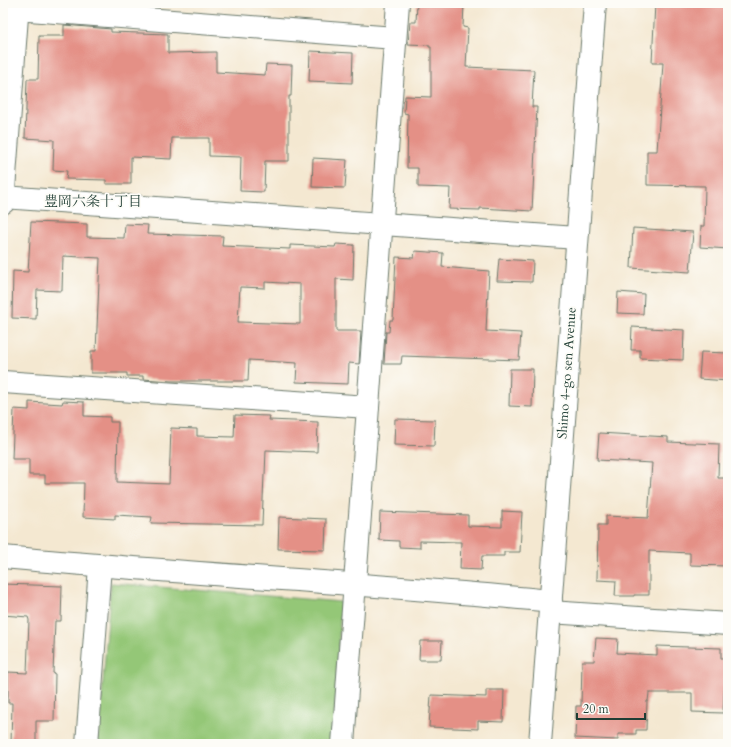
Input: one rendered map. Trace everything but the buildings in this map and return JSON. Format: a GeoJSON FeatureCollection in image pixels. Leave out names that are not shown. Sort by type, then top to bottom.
{"type":"FeatureCollection","features":[{"type":"Feature","properties":{"kind":"street"},"geometry":{"type":"LineString","coordinates":[[343,744],[398,3]]}},
{"type":"Feature","properties":{"kind":"street","name":"Shimo 4-go sen Avenue"},"geometry":{"type":"LineString","coordinates":[[540,744],[595,3]]}},
{"type":"Feature","properties":{"kind":"street"},"geometry":{"type":"LineString","coordinates":[[3,203],[13,7],[395,38]]}},
{"type":"Feature","properties":{"kind":"street"},"geometry":{"type":"LineString","coordinates":[[3,197],[577,238]]}},
{"type":"Feature","properties":{"kind":"street"},"geometry":{"type":"LineString","coordinates":[[3,382],[368,407]]}},
{"type":"Feature","properties":{"kind":"street"},"geometry":{"type":"LineString","coordinates":[[3,558],[356,584],[550,607],[728,624]]}},
{"type":"Feature","properties":{"kind":"street"},"geometry":{"type":"LineString","coordinates":[[87,744],[100,566]]}},
{"type":"Feature","properties":{"kind":"green space"},"geometry":{"type":"Polygon","coordinates":[[[111,583],[341,602],[333,744],[98,744],[111,583]]]}},
{"type":"Feature","properties":{"kind":"district","name":"豊岡六条十丁目"},"geometry":{"type":"Point","coordinates":[93,201]}}]}
